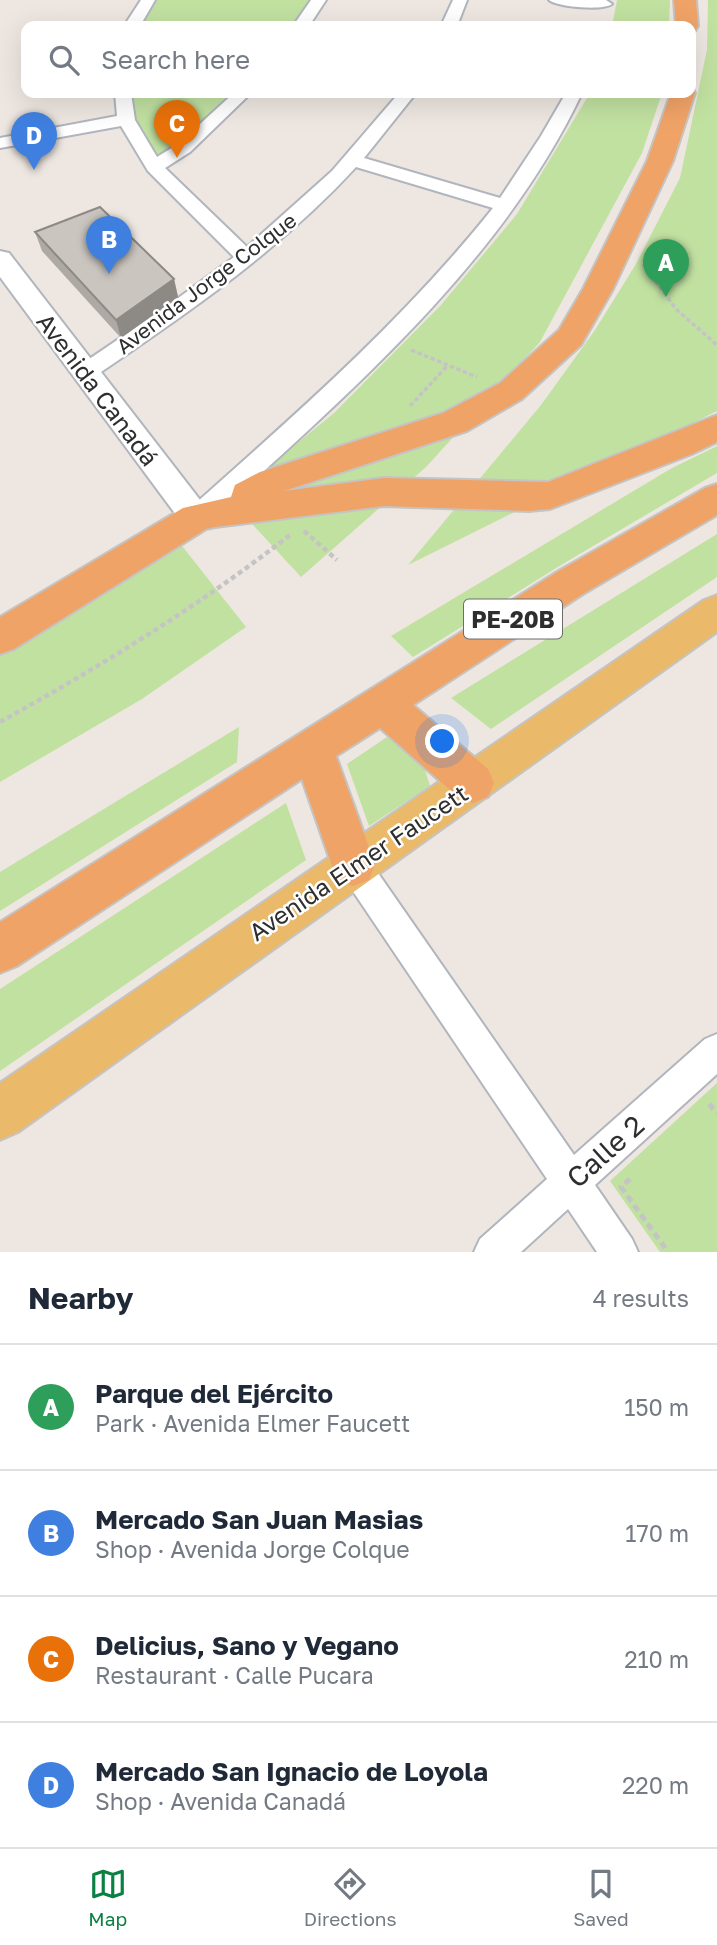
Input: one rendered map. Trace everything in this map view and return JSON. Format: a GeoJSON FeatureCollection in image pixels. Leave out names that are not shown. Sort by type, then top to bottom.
{"type":"FeatureCollection","features":[{"type":"Feature","properties":{"kind":"highway"},"geometry":{"type":"LineString","coordinates":[[685,0],[687,21]]}},
{"type":"Feature","properties":{"kind":"highway"},"geometry":{"type":"LineString","coordinates":[[3,629],[272,481],[455,422],[511,391],[570,337],[598,289],[660,161],[681,98]]}},
{"type":"Feature","properties":{"kind":"highway"},"geometry":{"type":"LineString","coordinates":[[205,516],[384,492],[501,497],[550,495],[680,445],[717,427]]}},
{"type":"Feature","properties":{"kind":"highway","name":"PE-20B"},"geometry":{"type":"LineString","coordinates":[[0,949],[570,583],[717,498]]}},
{"type":"Feature","properties":{"kind":"highway"},"geometry":{"type":"LineString","coordinates":[[381,703],[473,783]]}},
{"type":"Feature","properties":{"kind":"highway"},"geometry":{"type":"LineString","coordinates":[[312,747],[353,864]]}},
{"type":"Feature","properties":{"kind":"main road","name":"Avenida Elmer Faucett"},"geometry":{"type":"LineString","coordinates":[[0,1114],[717,611]]}},
{"type":"Feature","properties":{"kind":"street"},"geometry":{"type":"LineString","coordinates":[[135,21],[148,0]]}},
{"type":"Feature","properties":{"kind":"street"},"geometry":{"type":"LineString","coordinates":[[304,21],[319,0]]}},
{"type":"Feature","properties":{"kind":"street"},"geometry":{"type":"LineString","coordinates":[[451,21],[460,0]]}},
{"type":"Feature","properties":{"kind":"street"},"geometry":{"type":"LineString","coordinates":[[556,0],[603,7]]}},
{"type":"Feature","properties":{"kind":"street"},"geometry":{"type":"LineString","coordinates":[[124,98],[126,120],[154,167],[247,258]]}},
{"type":"Feature","properties":{"kind":"street"},"geometry":{"type":"LineString","coordinates":[[154,167],[184,148],[238,98]]}},
{"type":"Feature","properties":{"kind":"street","name":"Avenida Jorge Colque"},"geometry":{"type":"LineString","coordinates":[[84,373],[172,314],[247,258],[304,208],[352,160],[404,98]]}},
{"type":"Feature","properties":{"kind":"street"},"geometry":{"type":"LineString","coordinates":[[205,516],[387,341],[454,268],[506,206],[571,98]]}},
{"type":"Feature","properties":{"kind":"street"},"geometry":{"type":"LineString","coordinates":[[0,143],[126,120]]}},
{"type":"Feature","properties":{"kind":"street"},"geometry":{"type":"LineString","coordinates":[[352,160],[506,206]]}},
{"type":"Feature","properties":{"kind":"street","name":"Avenida Canadá"},"geometry":{"type":"LineString","coordinates":[[0,259],[84,373],[205,516]]}},
{"type":"Feature","properties":{"kind":"street"},"geometry":{"type":"LineString","coordinates":[[353,864],[619,1252]]}},
{"type":"Feature","properties":{"kind":"street","name":"Calle 2"},"geometry":{"type":"LineString","coordinates":[[493,1252],[717,1051]]}},
{"type":"Feature","properties":{"kind":"path"},"geometry":{"type":"LineString","coordinates":[[642,263],[656,287],[676,311],[717,345]]}},
{"type":"Feature","properties":{"kind":"path"},"geometry":{"type":"LineString","coordinates":[[387,341],[511,391]]}},
{"type":"Feature","properties":{"kind":"path"},"geometry":{"type":"LineString","coordinates":[[370,450],[448,365]]}},
{"type":"Feature","properties":{"kind":"path"},"geometry":{"type":"LineString","coordinates":[[0,722],[98,665],[243,573],[300,527],[326,498]]}},
{"type":"Feature","properties":{"kind":"path"},"geometry":{"type":"LineString","coordinates":[[709,1104],[717,1113]]}},
{"type":"Feature","properties":{"kind":"path"},"geometry":{"type":"LineString","coordinates":[[621,1186],[668,1252]]}},
{"type":"Feature","properties":{"kind":"green space"},"geometry":{"type":"Polygon","coordinates":[[[149,0],[315,0],[300,21],[138,21],[149,0]]]}},
{"type":"Feature","properties":{"kind":"green space"},"geometry":{"type":"Polygon","coordinates":[[[617,0],[670,0],[669,21],[613,21],[617,0]]]}},
{"type":"Feature","properties":{"kind":"green space"},"geometry":{"type":"Polygon","coordinates":[[[708,0],[717,0],[717,411],[408,565],[541,405],[595,330],[636,264],[680,178],[707,50],[708,0]]]}},
{"type":"Feature","properties":{"kind":"green space"},"geometry":{"type":"Polygon","coordinates":[[[122,98],[232,98],[180,146],[152,162],[124,114],[122,98]]]}},
{"type":"Feature","properties":{"kind":"green space"},"geometry":{"type":"Polygon","coordinates":[[[587,98],[660,98],[642,153],[540,342],[426,467],[301,577],[229,499],[334,413],[441,305],[517,214],[587,98]]]}},
{"type":"Feature","properties":{"kind":"green space"},"geometry":{"type":"Polygon","coordinates":[[[717,446],[717,473],[413,657],[391,636],[672,468],[717,446]]]}},
{"type":"Feature","properties":{"kind":"green space"},"geometry":{"type":"Polygon","coordinates":[[[717,534],[717,577],[491,729],[451,698],[717,534]]]}},
{"type":"Feature","properties":{"kind":"green space"},"geometry":{"type":"Polygon","coordinates":[[[175,537],[246,627],[142,699],[0,782],[0,645],[175,537]]]}},
{"type":"Feature","properties":{"kind":"green space"},"geometry":{"type":"Polygon","coordinates":[[[239,727],[237,762],[0,911],[0,872],[239,727]]]}},
{"type":"Feature","properties":{"kind":"green space"},"geometry":{"type":"Polygon","coordinates":[[[387,737],[423,763],[430,786],[369,826],[347,764],[387,737]]]}},
{"type":"Feature","properties":{"kind":"green space"},"geometry":{"type":"Polygon","coordinates":[[[286,803],[306,860],[0,1071],[0,989],[286,803]]]}},
{"type":"Feature","properties":{"kind":"green space"},"geometry":{"type":"Polygon","coordinates":[[[717,1083],[717,1252],[660,1252],[610,1181],[717,1083]]]}},
{"type":"Feature","properties":{"kind":"building"},"geometry":{"type":"Polygon","coordinates":[[[100,207],[174,279],[116,320],[35,232],[100,207]]]}},
{"type":"Feature","properties":{"kind":"place","name":"Delicius, Sano y Vegano"},"geometry":{"type":"Point","coordinates":[177,158]}},
{"type":"Feature","properties":{"kind":"place","name":"Mercado San Ignacio de Loyola"},"geometry":{"type":"Point","coordinates":[34,170]}},
{"type":"Feature","properties":{"kind":"place","name":"Mercado San Juan Masias"},"geometry":{"type":"Point","coordinates":[109,274]}},
{"type":"Feature","properties":{"kind":"place","name":"Parque del Ejército"},"geometry":{"type":"Point","coordinates":[666,297]}}]}
